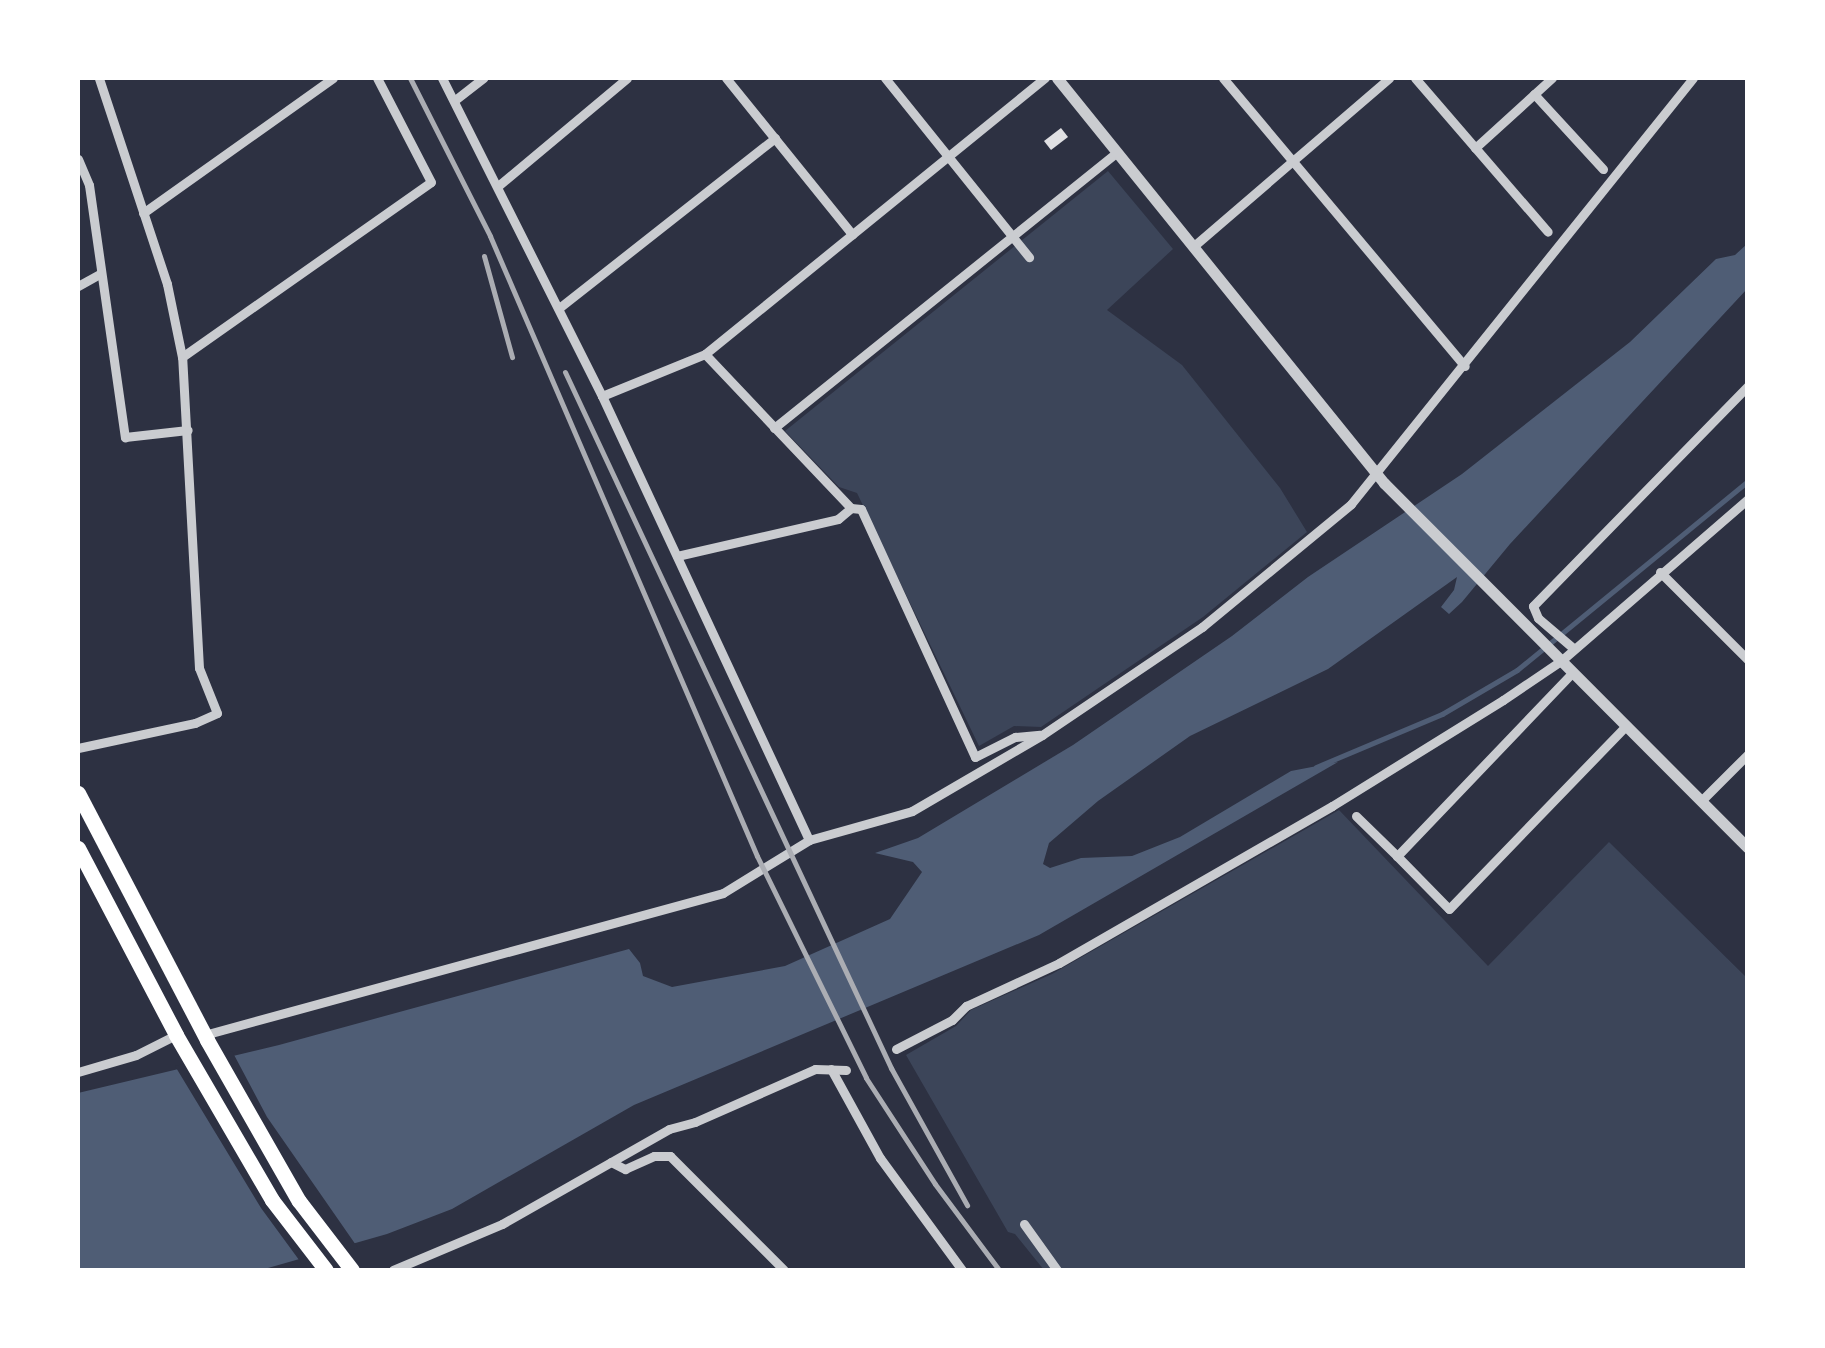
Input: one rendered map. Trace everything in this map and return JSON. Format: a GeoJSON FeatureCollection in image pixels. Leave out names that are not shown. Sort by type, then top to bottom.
{"type":"FeatureCollection","features":[{"type":"Feature","properties":{"kind":"highway"},"geometry":{"type":"LineString","coordinates":[[78,793],[205,1038],[299,1201],[352,1270]]}},
{"type":"Feature","properties":{"kind":"highway"},"geometry":{"type":"LineString","coordinates":[[78,848],[179,1040],[272,1200],[326,1270]]}},
{"type":"Feature","properties":{"kind":"street"},"geometry":{"type":"LineString","coordinates":[[78,748],[196,723],[217,713],[199,668],[182,357],[167,284],[99,78]]}},
{"type":"Feature","properties":{"kind":"street"},"geometry":{"type":"LineString","coordinates":[[143,213],[333,78]]}},
{"type":"Feature","properties":{"kind":"street"},"geometry":{"type":"LineString","coordinates":[[182,357],[431,182],[377,78]]}},
{"type":"Feature","properties":{"kind":"street"},"geometry":{"type":"LineString","coordinates":[[442,78],[602,396],[809,840]]}},
{"type":"Feature","properties":{"kind":"street"},"geometry":{"type":"LineString","coordinates":[[455,100],[483,78]]}},
{"type":"Feature","properties":{"kind":"street"},"geometry":{"type":"LineString","coordinates":[[498,186],[627,78]]}},
{"type":"Feature","properties":{"kind":"street"},"geometry":{"type":"LineString","coordinates":[[726,78],[852,234]]}},
{"type":"Feature","properties":{"kind":"street"},"geometry":{"type":"LineString","coordinates":[[884,78],[1028,256]]}},
{"type":"Feature","properties":{"kind":"street"},"geometry":{"type":"LineString","coordinates":[[602,396],[705,354],[1045,78]]}},
{"type":"Feature","properties":{"kind":"street"},"geometry":{"type":"LineString","coordinates":[[1057,78],[1380,478],[1748,848]]}},
{"type":"Feature","properties":{"kind":"street"},"geometry":{"type":"LineString","coordinates":[[1223,78],[1464,366]]}},
{"type":"Feature","properties":{"kind":"street"},"geometry":{"type":"LineString","coordinates":[[1195,245],[1390,78]]}},
{"type":"Feature","properties":{"kind":"street"},"geometry":{"type":"LineString","coordinates":[[1416,78],[1548,232]]}},
{"type":"Feature","properties":{"kind":"street"},"geometry":{"type":"LineString","coordinates":[[1476,148],[1552,78]]}},
{"type":"Feature","properties":{"kind":"street"},"geometry":{"type":"LineString","coordinates":[[205,1038],[723,893],[809,840],[912,811],[1042,734],[1202,626],[1270,574],[1380,478],[1690,79]]}},
{"type":"Feature","properties":{"kind":"street"},"geometry":{"type":"LineString","coordinates":[[1534,94],[1603,169]]}},
{"type":"Feature","properties":{"kind":"street"},"geometry":{"type":"LineString","coordinates":[[559,308],[775,138]]}},
{"type":"Feature","properties":{"kind":"street"},"geometry":{"type":"LineString","coordinates":[[774,428],[1117,152]]}},
{"type":"Feature","properties":{"kind":"street"},"geometry":{"type":"LineString","coordinates":[[78,159],[89,185],[125,437],[188,430]]}},
{"type":"Feature","properties":{"kind":"street"},"geometry":{"type":"LineString","coordinates":[[78,286],[101,273]]}},
{"type":"Feature","properties":{"kind":"street"},"geometry":{"type":"LineString","coordinates":[[705,354],[850,508],[861,509],[975,756],[1015,737],[1042,734]]}},
{"type":"Feature","properties":{"kind":"street"},"geometry":{"type":"LineString","coordinates":[[1571,647],[1551,630],[1533,606],[1748,386]]}},
{"type":"Feature","properties":{"kind":"street"},"geometry":{"type":"LineString","coordinates":[[896,1050],[952,1020],[966,1006],[1059,964],[1332,806],[1560,659],[1748,499]]}},
{"type":"Feature","properties":{"kind":"street"},"geometry":{"type":"LineString","coordinates":[[677,556],[838,519],[850,508]]}},
{"type":"Feature","properties":{"kind":"street"},"geometry":{"type":"LineString","coordinates":[[1660,572],[1748,660]]}},
{"type":"Feature","properties":{"kind":"street"},"geometry":{"type":"LineString","coordinates":[[1397,856],[1572,672]]}},
{"type":"Feature","properties":{"kind":"street"},"geometry":{"type":"LineString","coordinates":[[1356,816],[1449,909],[1626,726]]}},
{"type":"Feature","properties":{"kind":"street"},"geometry":{"type":"LineString","coordinates":[[1701,801],[1748,754]]}},
{"type":"Feature","properties":{"kind":"street"},"geometry":{"type":"LineString","coordinates":[[78,1072],[179,1040]]}},
{"type":"Feature","properties":{"kind":"street"},"geometry":{"type":"LineString","coordinates":[[393,1270],[502,1224],[669,1129],[695,1122],[815,1069],[846,1070]]}},
{"type":"Feature","properties":{"kind":"street"},"geometry":{"type":"LineString","coordinates":[[831,1069],[880,1158],[962,1270]]}},
{"type":"Feature","properties":{"kind":"street"},"geometry":{"type":"LineString","coordinates":[[611,1162],[625,1169],[654,1156],[670,1156],[784,1270]]}},
{"type":"Feature","properties":{"kind":"street"},"geometry":{"type":"LineString","coordinates":[[1024,1224],[1058,1270]]}},
{"type":"Feature","properties":{"kind":"shaded area"},"geometry":{"type":"Polygon","coordinates":[[[1108,171],[1173,249],[1107,310],[1182,365],[1280,488],[1307,532],[1203,617],[1041,727],[1014,726],[979,746],[857,493],[839,487],[785,431],[1108,171]]]}},
{"type":"Feature","properties":{"kind":"shaded area"},"geometry":{"type":"Polygon","coordinates":[[[1747,244],[1747,289],[1449,614],[1441,607],[1454,590],[1457,577],[1328,669],[1190,736],[1098,801],[1049,843],[1043,864],[1050,868],[1081,858],[1132,856],[1180,837],[1291,771],[1338,762],[1039,935],[634,1105],[452,1209],[387,1234],[261,1270],[78,1270],[78,1093],[279,1045],[629,949],[640,963],[643,976],[672,987],[785,966],[890,919],[922,872],[913,862],[875,853],[918,838],[1073,745],[1232,636],[1308,577],[1462,474],[1630,342],[1716,259],[1735,255],[1747,244]]]}},
{"type":"Feature","properties":{"kind":"shaded area"},"geometry":{"type":"Polygon","coordinates":[[[1339,810],[1488,966],[1609,842],[1747,978],[1747,1270],[1044,1270],[1015,1234],[1008,1232],[906,1055],[956,1026],[971,1010],[1052,974],[1339,810]]]}},
{"type":"Feature","properties":{"kind":"pier"},"geometry":{"type":"Polygon","coordinates":[[[232,1051],[267,1117],[358,1248],[302,1264],[261,1208],[175,1066],[232,1051]]]}},
{"type":"Feature","properties":{"kind":"building"},"geometry":{"type":"Polygon","coordinates":[[[1061,128],[1068,137],[1051,150],[1044,141],[1061,128]]]}},
{"type":"Feature","properties":{"kind":"waterway"},"geometry":{"type":"LineString","coordinates":[[1316,767],[1442,714],[1517,670],[1748,481]]}},
{"type":"Feature","properties":{"kind":"railway"},"geometry":{"type":"LineString","coordinates":[[410,78],[490,236],[757,856],[866,1078],[935,1184],[999,1270]]}},
{"type":"Feature","properties":{"kind":"railway"},"geometry":{"type":"LineString","coordinates":[[484,256],[512,357]]}},
{"type":"Feature","properties":{"kind":"railway"},"geometry":{"type":"LineString","coordinates":[[565,372],[891,1068],[967,1205]]}}]}
